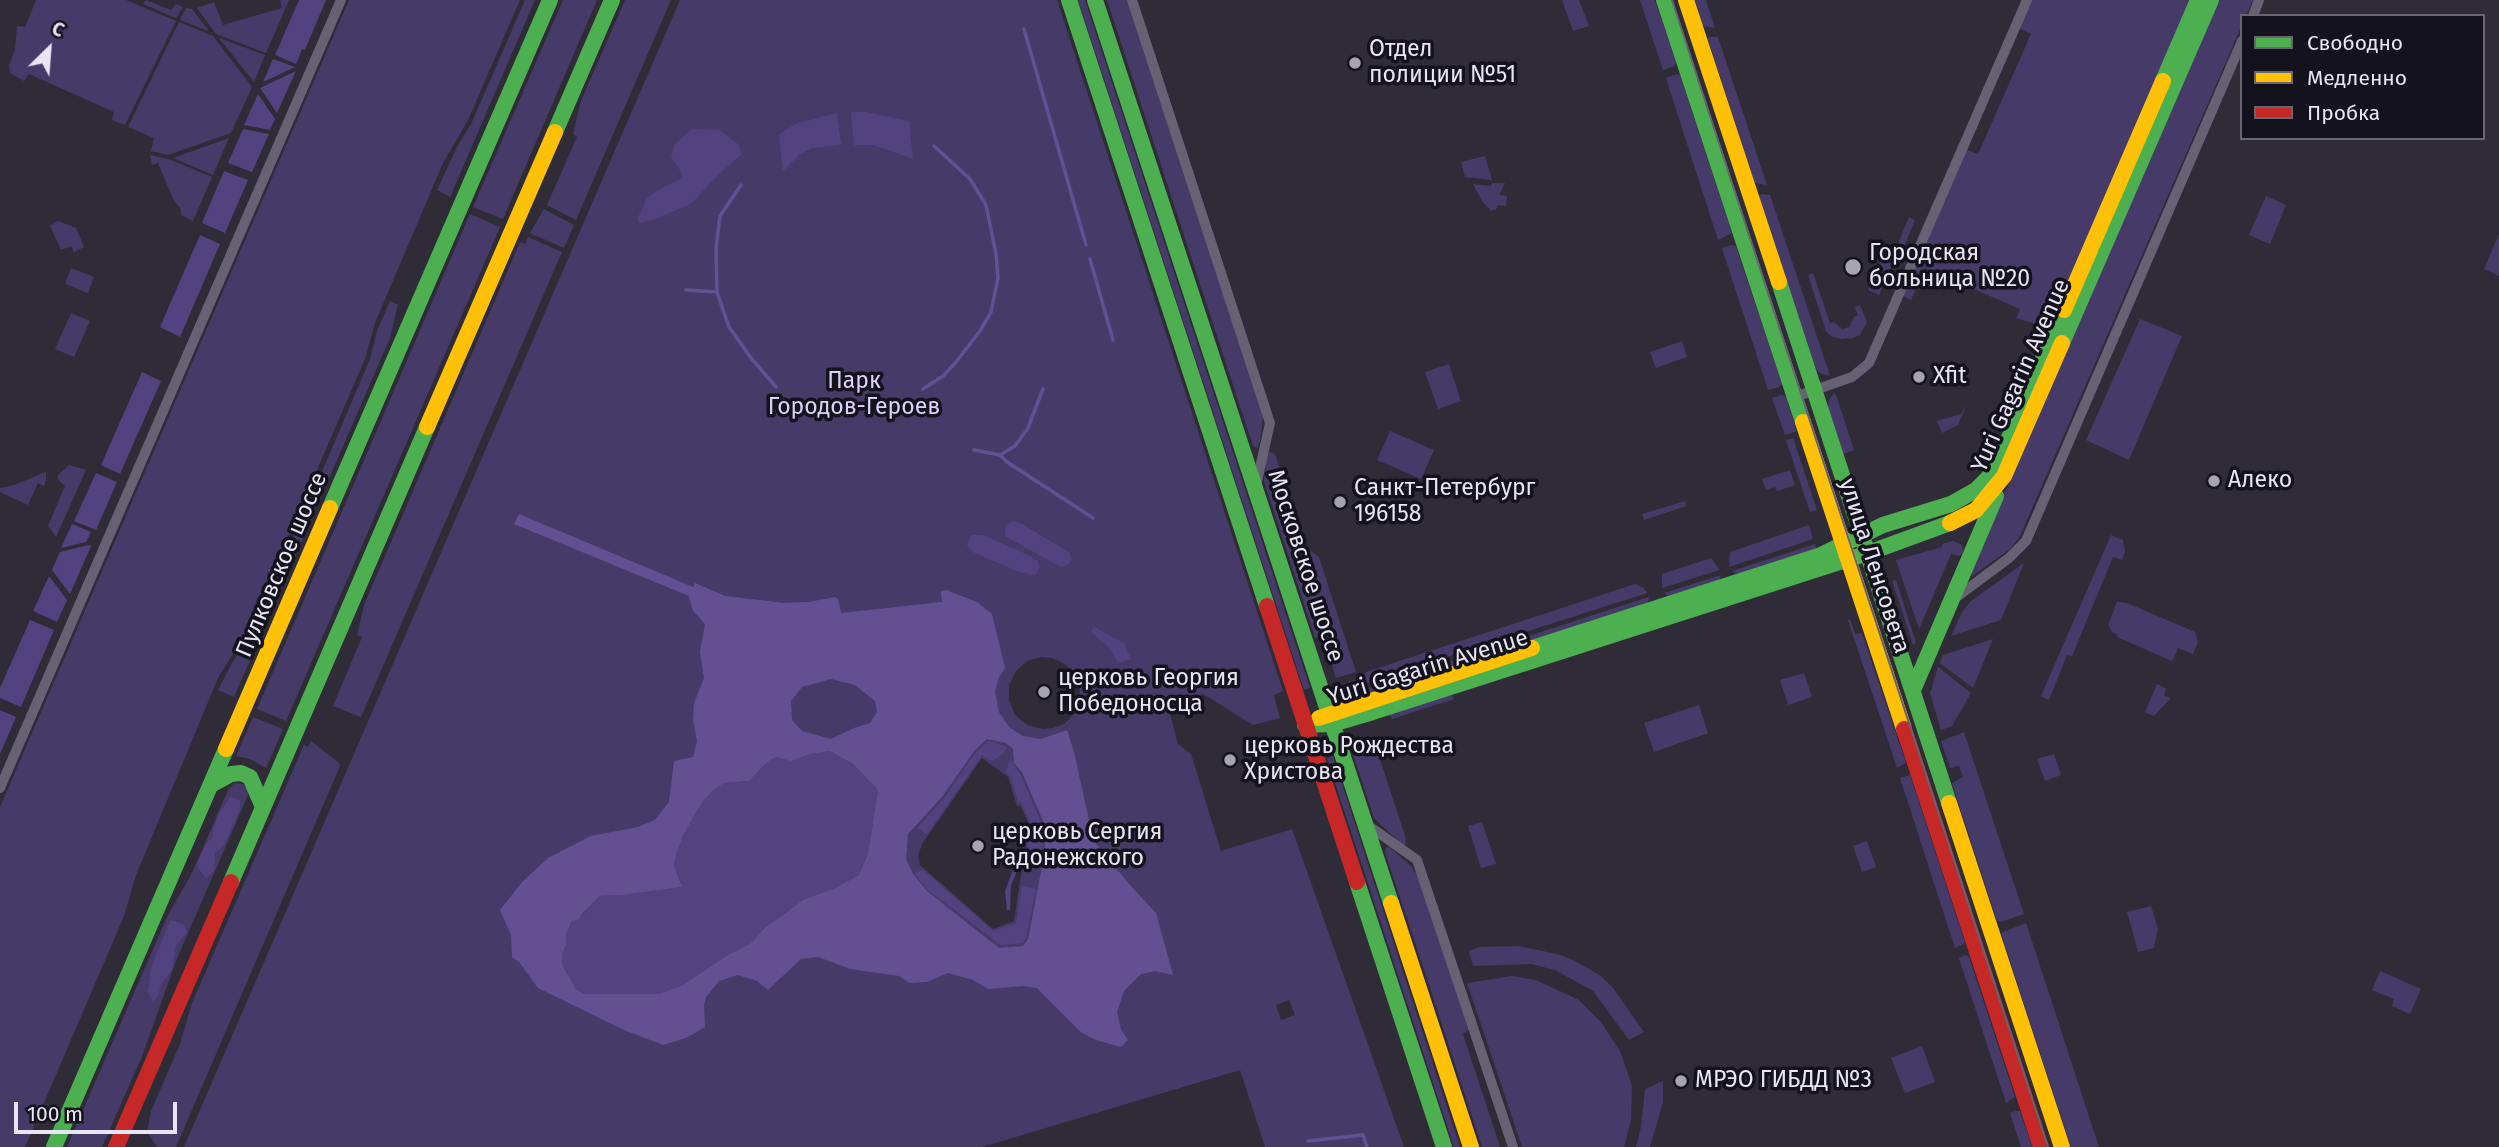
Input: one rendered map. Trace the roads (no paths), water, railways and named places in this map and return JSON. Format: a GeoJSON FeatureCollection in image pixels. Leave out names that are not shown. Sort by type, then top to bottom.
{"type":"FeatureCollection","features":[{"type":"Feature","properties":{"kind":"main road","name":"Пулковское шоссе"},"geometry":{"type":"LineString","coordinates":[[54,1147],[550,0]]}},
{"type":"Feature","properties":{"kind":"main road"},"geometry":{"type":"LineString","coordinates":[[116,1147],[612,0]]}},
{"type":"Feature","properties":{"kind":"main road"},"geometry":{"type":"LineString","coordinates":[[1069,0],[1444,1147]]}},
{"type":"Feature","properties":{"kind":"main road","name":"Московское шоссе"},"geometry":{"type":"LineString","coordinates":[[1095,0],[1471,1147]]}},
{"type":"Feature","properties":{"kind":"main road","name":"улица Ленсовета"},"geometry":{"type":"LineString","coordinates":[[1664,0],[2041,1147]]}},
{"type":"Feature","properties":{"kind":"main road","name":"улица Ленсовета"},"geometry":{"type":"LineString","coordinates":[[1686,0],[2062,1147]]}},
{"type":"Feature","properties":{"kind":"main road","name":"Yuri Gagarin Avenue"},"geometry":{"type":"LineString","coordinates":[[1330,718],[1821,555],[1862,534],[1962,499],[1983,484],[1993,472],[2198,0]]}},
{"type":"Feature","properties":{"kind":"main road","name":"Yuri Gagarin Avenue"},"geometry":{"type":"LineString","coordinates":[[1305,724],[1848,560],[1968,516],[1984,503],[2004,476],[2211,0]]}},
{"type":"Feature","properties":{"kind":"main road"},"geometry":{"type":"LineString","coordinates":[[1893,696],[1913,690],[2004,476]]}},
{"type":"Feature","properties":{"kind":"main road"},"geometry":{"type":"LineString","coordinates":[[211,785],[231,774],[241,773],[250,777],[263,807]]}},
{"type":"Feature","properties":{"kind":"street"},"geometry":{"type":"LineString","coordinates":[[0,788],[341,0]]}},
{"type":"Feature","properties":{"kind":"street"},"geometry":{"type":"LineString","coordinates":[[1132,0],[1270,423],[1255,489]]}},
{"type":"Feature","properties":{"kind":"street"},"geometry":{"type":"LineString","coordinates":[[1795,397],[1852,377],[1870,363],[2027,0]]}},
{"type":"Feature","properties":{"kind":"street"},"geometry":{"type":"LineString","coordinates":[[1950,602],[2009,558],[2026,541],[2240,46]]}},
{"type":"Feature","properties":{"kind":"street"},"geometry":{"type":"LineString","coordinates":[[1365,823],[1417,860],[1513,1147]]}},
{"type":"Feature","properties":{"kind":"waterway"},"geometry":{"type":"LineString","coordinates":[[1024,29],[1086,245]]}},
{"type":"Feature","properties":{"kind":"waterway"},"geometry":{"type":"LineString","coordinates":[[923,389],[943,376],[980,331],[991,312],[998,278],[986,205],[970,179],[934,146]]}},
{"type":"Feature","properties":{"kind":"waterway"},"geometry":{"type":"LineString","coordinates":[[741,185],[720,216],[716,248],[717,292],[729,327],[776,387]]}},
{"type":"Feature","properties":{"kind":"waterway"},"geometry":{"type":"LineString","coordinates":[[1090,259],[1113,340]]}},
{"type":"Feature","properties":{"kind":"waterway"},"geometry":{"type":"LineString","coordinates":[[686,290],[717,292]]}},
{"type":"Feature","properties":{"kind":"waterway"},"geometry":{"type":"LineString","coordinates":[[974,450],[1000,455],[1015,446],[1028,428],[1043,389]]}},
{"type":"Feature","properties":{"kind":"waterway"},"geometry":{"type":"LineString","coordinates":[[1000,455],[1093,518]]}},
{"type":"Feature","properties":{"kind":"waterway"},"geometry":{"type":"LineString","coordinates":[[1308,1141],[1363,1135],[1367,1147]]}},
{"type":"Feature","properties":{"kind":"tram line"},"geometry":{"type":"LineString","coordinates":[[1672,0],[2048,1147]]}},
{"type":"Feature","properties":{"kind":"place","name":"Отдел полиции №51"},"geometry":{"type":"Point","coordinates":[1355,63]}},
{"type":"Feature","properties":{"kind":"place","name":"Городская больница №20"},"geometry":{"type":"Point","coordinates":[1853,267]}},
{"type":"Feature","properties":{"kind":"place","name":"Xfit"},"geometry":{"type":"Point","coordinates":[1919,377]}},
{"type":"Feature","properties":{"kind":"place","name":"Алеко"},"geometry":{"type":"Point","coordinates":[2214,481]}},
{"type":"Feature","properties":{"kind":"place","name":"Санкт-Петербург 196158"},"geometry":{"type":"Point","coordinates":[1340,502]}},
{"type":"Feature","properties":{"kind":"place","name":"церковь Георгия Победоносца"},"geometry":{"type":"Point","coordinates":[1044,692]}},
{"type":"Feature","properties":{"kind":"place","name":"церковь Рождества Христова"},"geometry":{"type":"Point","coordinates":[1230,760]}},
{"type":"Feature","properties":{"kind":"place","name":"церковь Сергия Радонежского"},"geometry":{"type":"Point","coordinates":[978,846]}},
{"type":"Feature","properties":{"kind":"place","name":"МРЭО ГИБДД №3"},"geometry":{"type":"Point","coordinates":[1681,1081]}},
{"type":"Feature","properties":{"kind":"park label","name":"Парк Городов-Героев"},"geometry":{"type":"Point","coordinates":[854,395]}}]}
